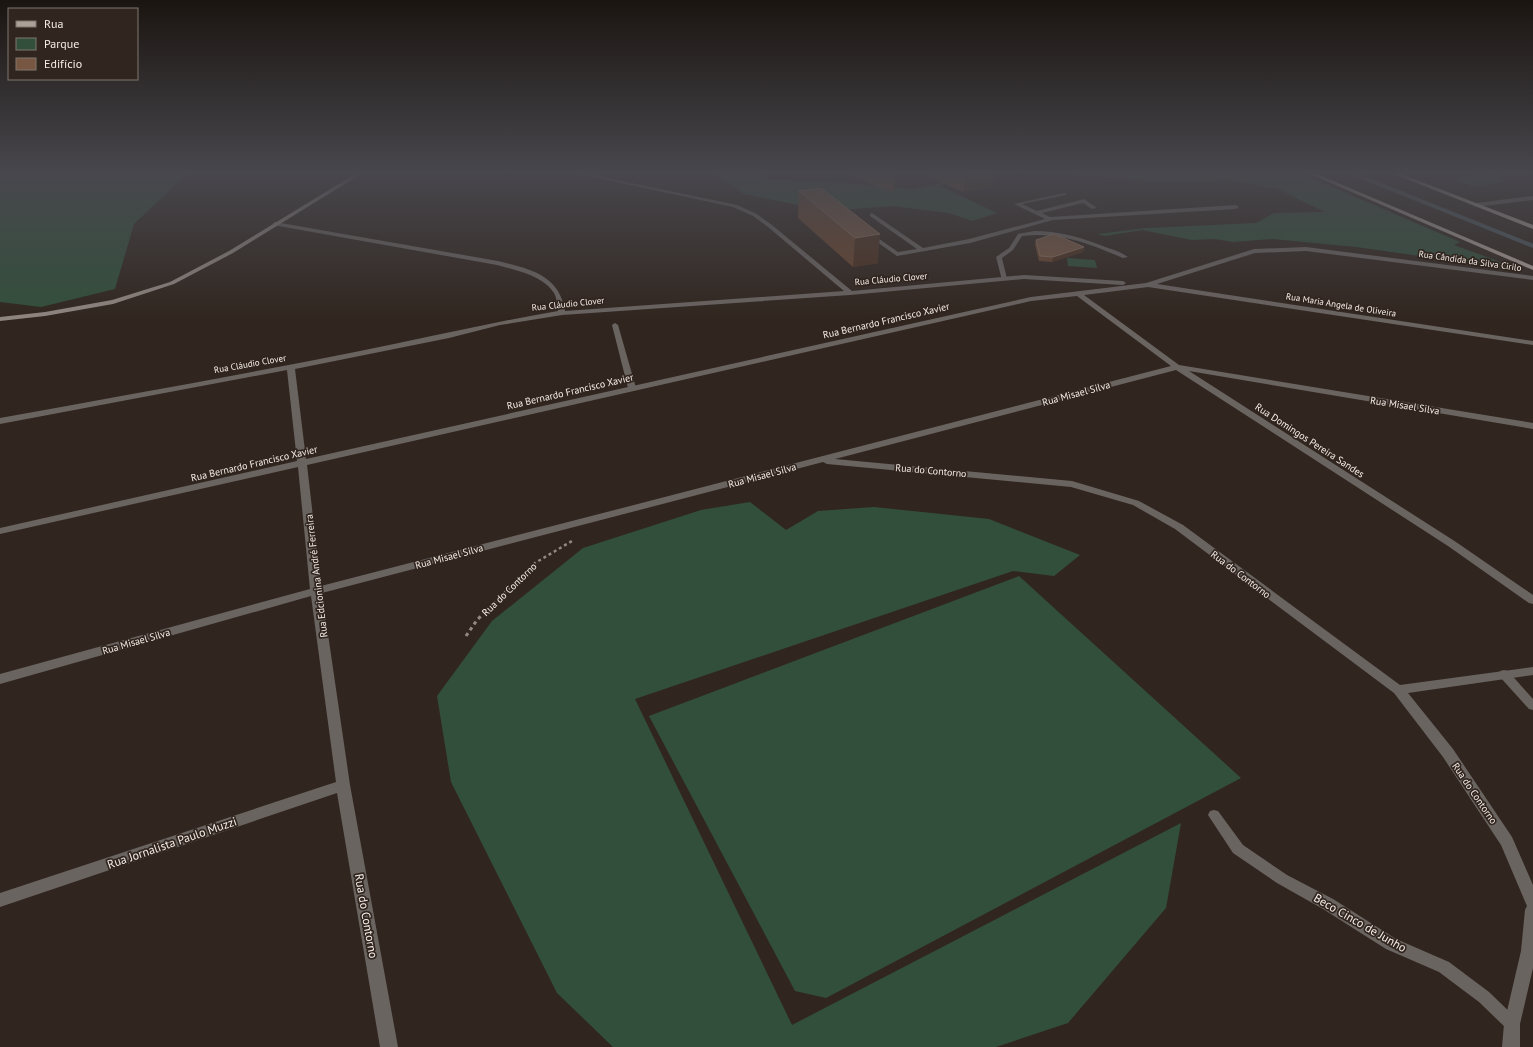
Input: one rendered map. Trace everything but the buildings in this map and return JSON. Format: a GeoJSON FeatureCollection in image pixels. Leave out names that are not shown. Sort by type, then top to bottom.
{"type":"FeatureCollection","features":[{"type":"Feature","properties":{"kind":"main road"},"geometry":{"type":"LineString","coordinates":[[1427,223],[1533,268]]}},
{"type":"Feature","properties":{"kind":"main road"},"geometry":{"type":"LineString","coordinates":[[1522,223],[1533,227]]}},
{"type":"Feature","properties":{"kind":"main road"},"geometry":{"type":"LineString","coordinates":[[0,318],[44,314],[113,302],[172,283],[231,252],[275,224]]}},
{"type":"Feature","properties":{"kind":"street"},"geometry":{"type":"LineString","coordinates":[[766,223],[850,293]]}},
{"type":"Feature","properties":{"kind":"street"},"geometry":{"type":"LineString","coordinates":[[275,224],[524,270],[544,281],[556,292],[562,313]]}},
{"type":"Feature","properties":{"kind":"street","name":"Rua Cândida da Silva Cirilo"},"geometry":{"type":"LineString","coordinates":[[1147,285],[1254,251],[1306,249],[1533,278]]}},
{"type":"Feature","properties":{"kind":"street","name":"Rua Cláudio Clover"},"geometry":{"type":"LineString","coordinates":[[0,421],[291,367],[449,336],[500,323],[562,313],[850,293],[1024,277],[1147,285]]}},
{"type":"Feature","properties":{"kind":"street","name":"Rua Bernardo Francisco Xavier"},"geometry":{"type":"LineString","coordinates":[[0,531],[1010,304],[1147,285]]}},
{"type":"Feature","properties":{"kind":"street","name":"Rua Maria Angela de Oliveira"},"geometry":{"type":"LineString","coordinates":[[1147,285],[1533,344]]}},
{"type":"Feature","properties":{"kind":"street","name":"Rua Domingos Pereira Sandes"},"geometry":{"type":"LineString","coordinates":[[1079,294],[1177,367],[1452,544],[1533,600]]}},
{"type":"Feature","properties":{"kind":"street","name":"Rua Edcionina André Ferreira"},"geometry":{"type":"LineString","coordinates":[[291,367],[303,463],[316,591],[343,785]]}},
{"type":"Feature","properties":{"kind":"street","name":"Rua Misael Silva"},"geometry":{"type":"LineString","coordinates":[[0,679],[316,591],[1177,367],[1533,426]]}},
{"type":"Feature","properties":{"kind":"street","name":"Rua do Contorno"},"geometry":{"type":"LineString","coordinates":[[819,460],[1072,484],[1136,503],[1179,527],[1398,690],[1448,753],[1508,841],[1533,902]]}},
{"type":"Feature","properties":{"kind":"street"},"geometry":{"type":"LineString","coordinates":[[1398,690],[1533,671]]}},
{"type":"Feature","properties":{"kind":"street","name":"Rua do Contorno"},"geometry":{"type":"LineString","coordinates":[[343,785],[388,1047]]}},
{"type":"Feature","properties":{"kind":"street","name":"Rua Jornalista Paulo Muzzi"},"geometry":{"type":"LineString","coordinates":[[0,900],[343,785]]}},
{"type":"Feature","properties":{"kind":"street"},"geometry":{"type":"LineString","coordinates":[[1511,1047],[1512,1024],[1530,951],[1533,910]]}},
{"type":"Feature","properties":{"kind":"lane"},"geometry":{"type":"LineString","coordinates":[[883,223],[923,250]]}},
{"type":"Feature","properties":{"kind":"lane"},"geometry":{"type":"LineString","coordinates":[[865,232],[897,254],[970,241],[1037,223]]}},
{"type":"Feature","properties":{"kind":"lane"},"geometry":{"type":"LineString","coordinates":[[1016,229],[1026,234]]}},
{"type":"Feature","properties":{"kind":"lane"},"geometry":{"type":"LineString","coordinates":[[1004,278],[999,257],[1011,249],[1020,235],[1035,232],[1081,239],[1125,257]]}},
{"type":"Feature","properties":{"kind":"lane"},"geometry":{"type":"LineString","coordinates":[[615,325],[632,388]]}},
{"type":"Feature","properties":{"kind":"lane"},"geometry":{"type":"LineString","coordinates":[[1504,674],[1533,706]]}},
{"type":"Feature","properties":{"kind":"lane","name":"Beco Cinco de Junho"},"geometry":{"type":"LineString","coordinates":[[1214,815],[1238,849],[1282,878],[1328,904],[1391,944],[1444,967],[1484,997],[1512,1024]]}},
{"type":"Feature","properties":{"kind":"path","name":"Rua do Contorno"},"geometry":{"type":"LineString","coordinates":[[466,636],[477,620],[535,563],[574,539]]}},
{"type":"Feature","properties":{"kind":"green space"},"geometry":{"type":"Polygon","coordinates":[[[0,223],[135,223],[115,289],[41,307],[0,302],[0,223]]]}},
{"type":"Feature","properties":{"kind":"green space"},"geometry":{"type":"Polygon","coordinates":[[[1256,223],[1416,223],[1460,242],[1454,245],[1498,261],[1511,269],[1356,247],[1273,239],[1233,242],[1215,239],[1192,240],[1142,230],[1105,236],[1097,234],[1146,228],[1256,223]]]}},
{"type":"Feature","properties":{"kind":"green space"},"geometry":{"type":"Polygon","coordinates":[[[1067,258],[1095,260],[1097,268],[1068,266],[1067,258]]]}},
{"type":"Feature","properties":{"kind":"green space"},"geometry":{"type":"Polygon","coordinates":[[[750,502],[786,530],[818,511],[874,507],[989,519],[1080,555],[1054,576],[1013,571],[635,699],[792,1025],[1181,823],[1166,908],[1068,1023],[996,1047],[613,1047],[557,993],[451,782],[437,696],[492,621],[583,548],[701,510],[750,502]]]}},
{"type":"Feature","properties":{"kind":"green space"},"geometry":{"type":"Polygon","coordinates":[[[1019,576],[1241,778],[826,998],[795,991],[649,716],[1019,576]]]}},
{"type":"Feature","properties":{"kind":"waterway"},"geometry":{"type":"LineString","coordinates":[[1475,223],[1533,246]]}}]}
